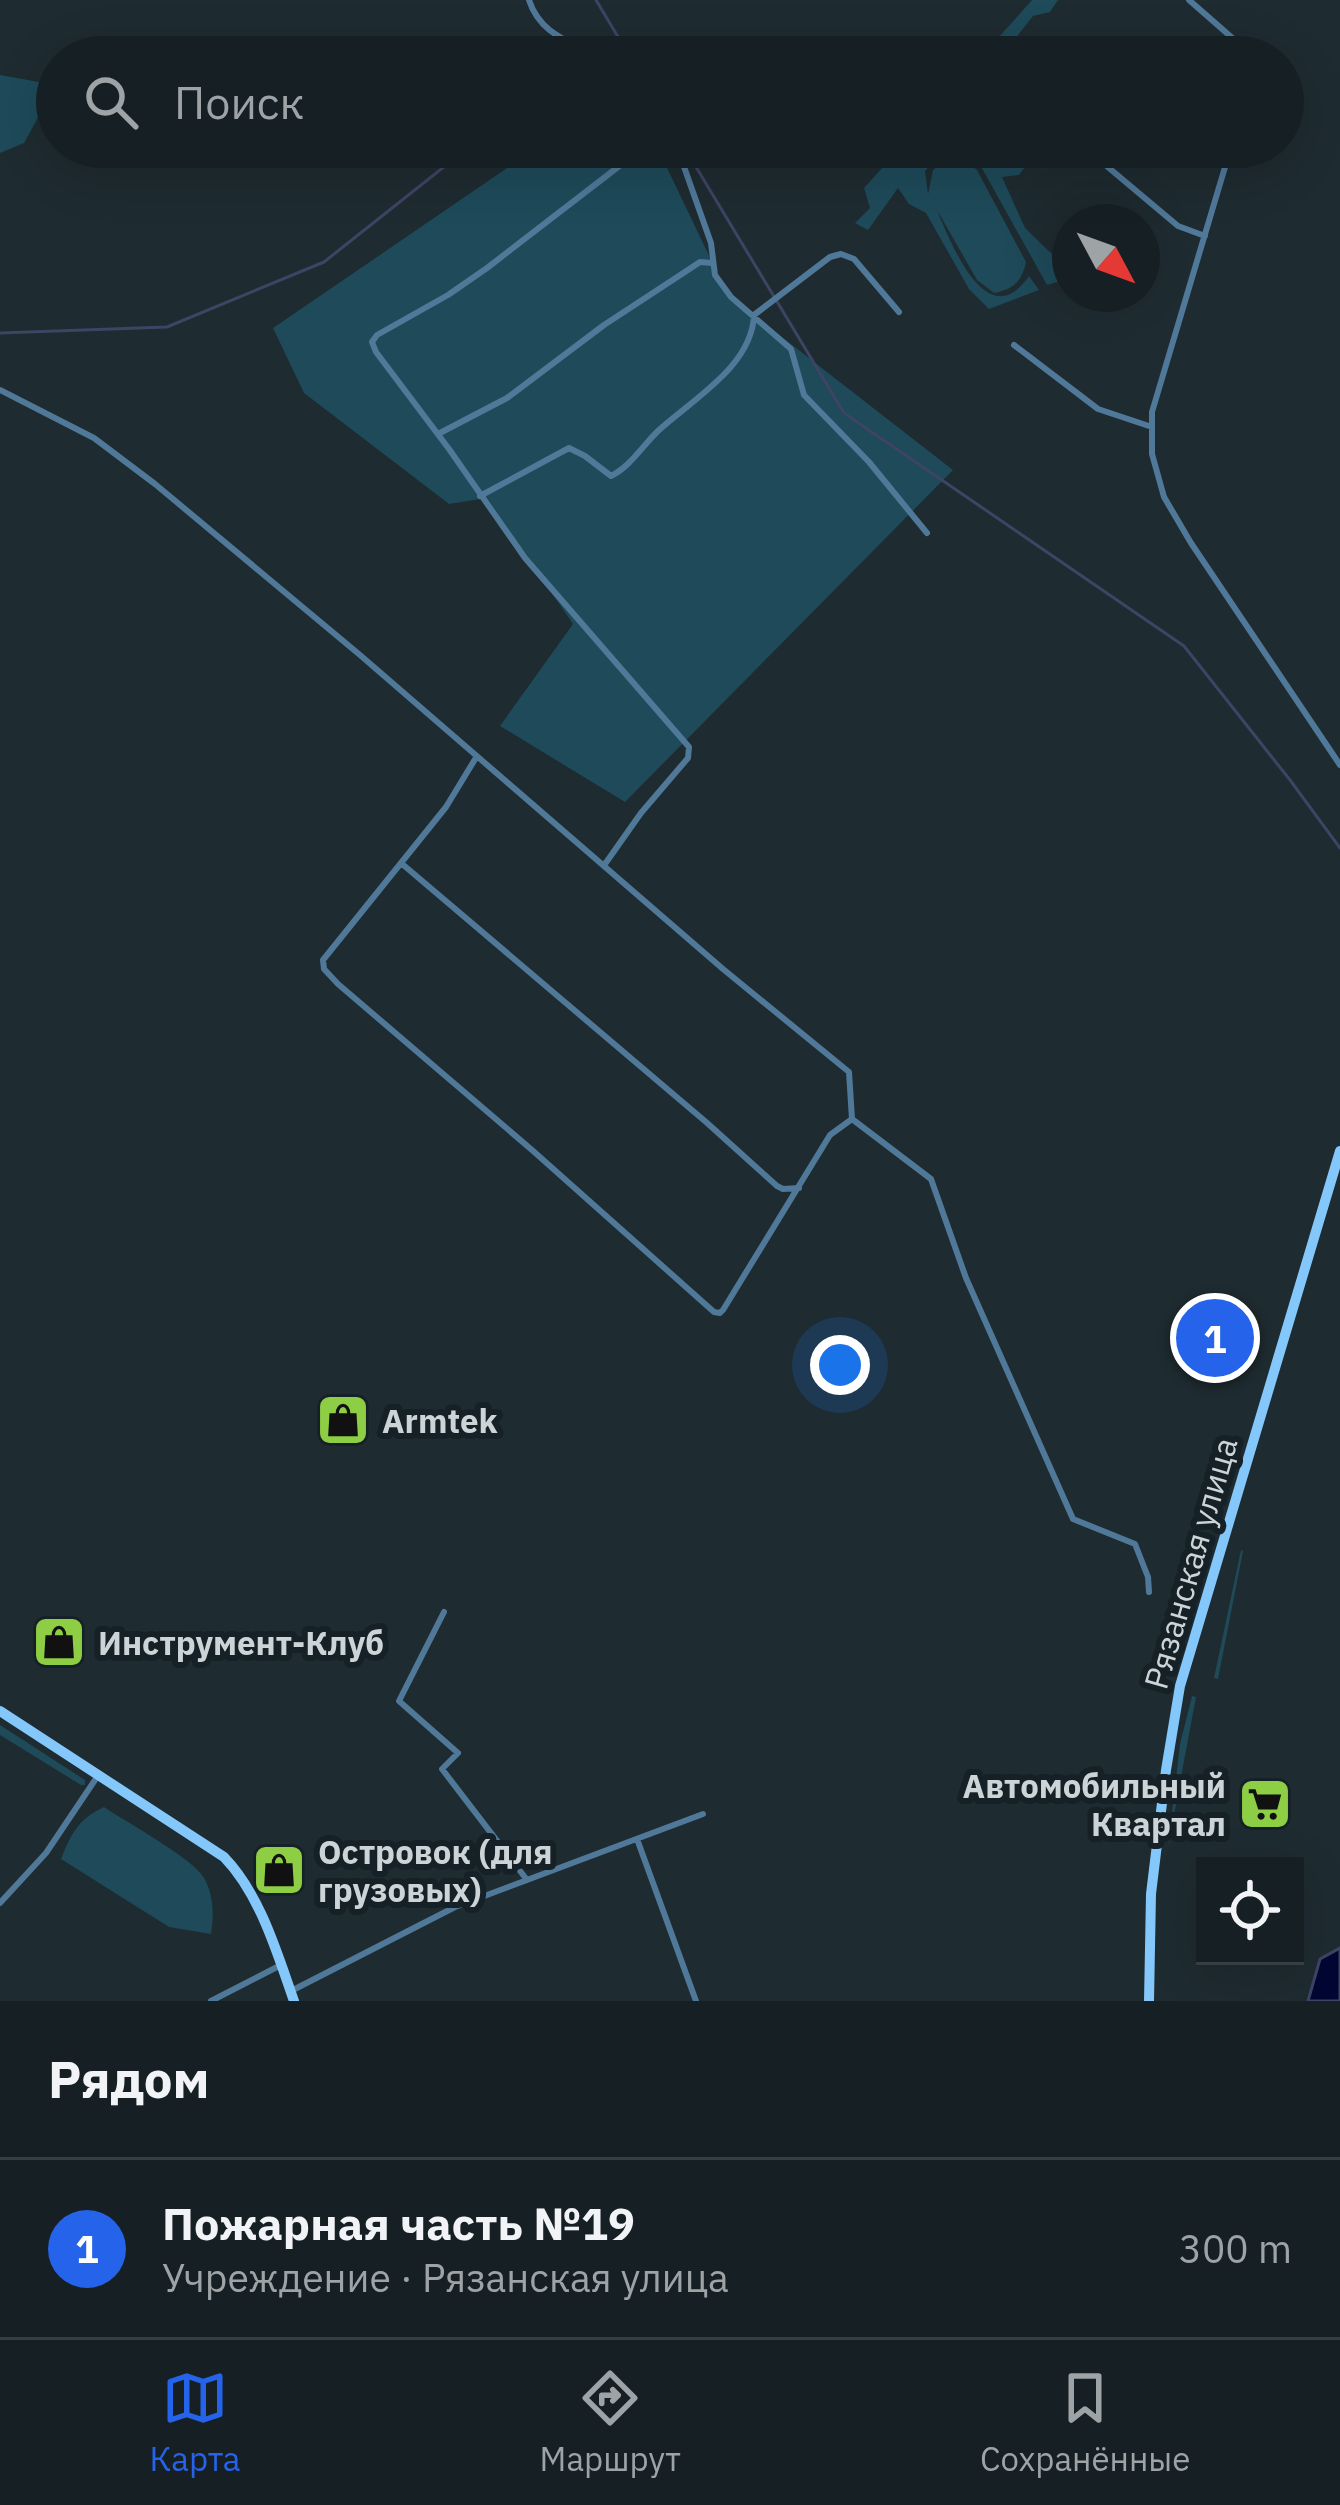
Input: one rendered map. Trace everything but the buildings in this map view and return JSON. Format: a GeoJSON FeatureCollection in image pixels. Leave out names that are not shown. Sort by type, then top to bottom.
{"type":"FeatureCollection","features":[{"type":"Feature","properties":{"kind":"main road","name":"Рязанская улица"},"geometry":{"type":"LineString","coordinates":[[1149,2001],[1151,1894],[1180,1687],[1340,1151]]}},
{"type":"Feature","properties":{"kind":"main road"},"geometry":{"type":"LineString","coordinates":[[0,1712],[211,1848],[237,1870],[292,1996]]}},
{"type":"Feature","properties":{"kind":"street"},"geometry":{"type":"LineString","coordinates":[[529,0],[538,20],[559,36]]}},
{"type":"Feature","properties":{"kind":"street"},"geometry":{"type":"LineString","coordinates":[[1190,0],[1230,36]]}},
{"type":"Feature","properties":{"kind":"street"},"geometry":{"type":"LineString","coordinates":[[604,866],[641,812],[688,758],[689,747],[564,605],[376,352],[373,339],[487,268],[617,168]]}},
{"type":"Feature","properties":{"kind":"street"},"geometry":{"type":"LineString","coordinates":[[684,168],[711,243],[715,275],[731,297],[791,349],[804,395],[869,462],[927,533]]}},
{"type":"Feature","properties":{"kind":"street"},"geometry":{"type":"LineString","coordinates":[[1109,168],[1178,226],[1204,236]]}},
{"type":"Feature","properties":{"kind":"street"},"geometry":{"type":"LineString","coordinates":[[1225,168],[1152,412],[1152,454],[1164,497],[1191,543],[1340,765]]}},
{"type":"Feature","properties":{"kind":"street"},"geometry":{"type":"LineString","coordinates":[[481,496],[569,448],[611,476],[621,471],[730,366],[753,332],[754,315],[821,261],[841,254],[854,259],[899,312]]}},
{"type":"Feature","properties":{"kind":"street"},"geometry":{"type":"LineString","coordinates":[[438,434],[507,398],[604,325],[700,262],[712,263]]}},
{"type":"Feature","properties":{"kind":"street"},"geometry":{"type":"LineString","coordinates":[[1014,345],[1098,409],[1152,427]]}},
{"type":"Feature","properties":{"kind":"street"},"geometry":{"type":"LineString","coordinates":[[0,390],[94,438],[155,484],[849,1072],[852,1119],[931,1179],[966,1278],[1073,1519],[1135,1544],[1149,1592]]}},
{"type":"Feature","properties":{"kind":"street"},"geometry":{"type":"LineString","coordinates":[[477,756],[460,787],[322,961],[327,973],[714,1312],[723,1310],[830,1135],[852,1119]]}},
{"type":"Feature","properties":{"kind":"street"},"geometry":{"type":"LineString","coordinates":[[401,863],[777,1186],[800,1188]]}},
{"type":"Feature","properties":{"kind":"street"},"geometry":{"type":"LineString","coordinates":[[444,1612],[399,1701],[458,1753],[442,1769],[527,1880]]}},
{"type":"Feature","properties":{"kind":"street"},"geometry":{"type":"LineString","coordinates":[[0,1903],[46,1853],[99,1774]]}},
{"type":"Feature","properties":{"kind":"street"},"geometry":{"type":"LineString","coordinates":[[292,1996],[454,1907],[703,1814]]}},
{"type":"Feature","properties":{"kind":"street"},"geometry":{"type":"LineString","coordinates":[[637,1839],[696,2001]]}},
{"type":"Feature","properties":{"kind":"street"},"geometry":{"type":"LineString","coordinates":[[211,2001],[281,1966]]}},
{"type":"Feature","properties":{"kind":"shaded area"},"geometry":{"type":"Polygon","coordinates":[[[1032,0],[1058,0],[1050,12],[1033,16],[1018,36],[1000,36],[1032,0]]]}},
{"type":"Feature","properties":{"kind":"shaded area"},"geometry":{"type":"Polygon","coordinates":[[[0,75],[36,81],[36,121],[24,143],[0,153],[0,75]]]}},
{"type":"Feature","properties":{"kind":"shaded area"},"geometry":{"type":"Polygon","coordinates":[[[507,168],[667,168],[728,295],[953,470],[625,802],[500,726],[573,624],[487,498],[449,504],[304,393],[273,328],[507,168]]]}},
{"type":"Feature","properties":{"kind":"shaded area"},"geometry":{"type":"Polygon","coordinates":[[[882,168],[928,168],[928,194],[936,168],[974,168],[1026,262],[1022,274],[1016,283],[994,293],[977,280],[937,210],[951,243],[972,278],[985,291],[999,296],[1014,292],[1029,276],[1039,290],[989,309],[969,289],[926,213],[909,204],[898,188],[868,230],[855,223],[870,208],[864,188],[882,168]]]}},
{"type":"Feature","properties":{"kind":"shaded area"},"geometry":{"type":"Polygon","coordinates":[[[982,168],[1024,168],[1019,175],[1002,177],[1025,228],[1052,254],[1052,283],[1047,285],[982,168]]]}},
{"type":"Feature","properties":{"kind":"shaded area"},"geometry":{"type":"Polygon","coordinates":[[[1243,1551],[1218,1679],[1214,1678],[1243,1551]]]}},
{"type":"Feature","properties":{"kind":"shaded area"},"geometry":{"type":"Polygon","coordinates":[[[1192,1696],[1196,1697],[1168,1847],[1180,1744],[1192,1696]]]}},
{"type":"Feature","properties":{"kind":"shaded area"},"geometry":{"type":"Polygon","coordinates":[[[0,1725],[85,1780],[85,1785],[0,1735],[0,1725]]]}},
{"type":"Feature","properties":{"kind":"shaded area"},"geometry":{"type":"Polygon","coordinates":[[[104,1807],[173,1851],[204,1878],[213,1913],[211,1934],[169,1927],[61,1859],[76,1828],[104,1807]]]}},
{"type":"Feature","properties":{"kind":"water"},"geometry":{"type":"Polygon","coordinates":[[[1340,1948],[1340,2001],[1308,2001],[1320,1959],[1340,1948]]]}},
{"type":"Feature","properties":{"kind":"waterway"},"geometry":{"type":"LineString","coordinates":[[596,0],[617,36]]}},
{"type":"Feature","properties":{"kind":"waterway"},"geometry":{"type":"LineString","coordinates":[[0,333],[167,327],[324,262],[443,168]]}},
{"type":"Feature","properties":{"kind":"waterway"},"geometry":{"type":"LineString","coordinates":[[697,168],[844,413],[1184,646],[1340,848]]}},
{"type":"Feature","properties":{"kind":"place","name":"Пожарная часть №19"},"geometry":{"type":"Point","coordinates":[1215,1338]}},
{"type":"Feature","properties":{"kind":"place","name":"Armtek"},"geometry":{"type":"Point","coordinates":[343,1420]}},
{"type":"Feature","properties":{"kind":"place","name":"Инструмент-Клуб"},"geometry":{"type":"Point","coordinates":[59,1642]}},
{"type":"Feature","properties":{"kind":"place","name":"Автомобильный Квартал"},"geometry":{"type":"Point","coordinates":[1265,1804]}},
{"type":"Feature","properties":{"kind":"place","name":"Островок (для грузовых)"},"geometry":{"type":"Point","coordinates":[279,1870]}}]}
